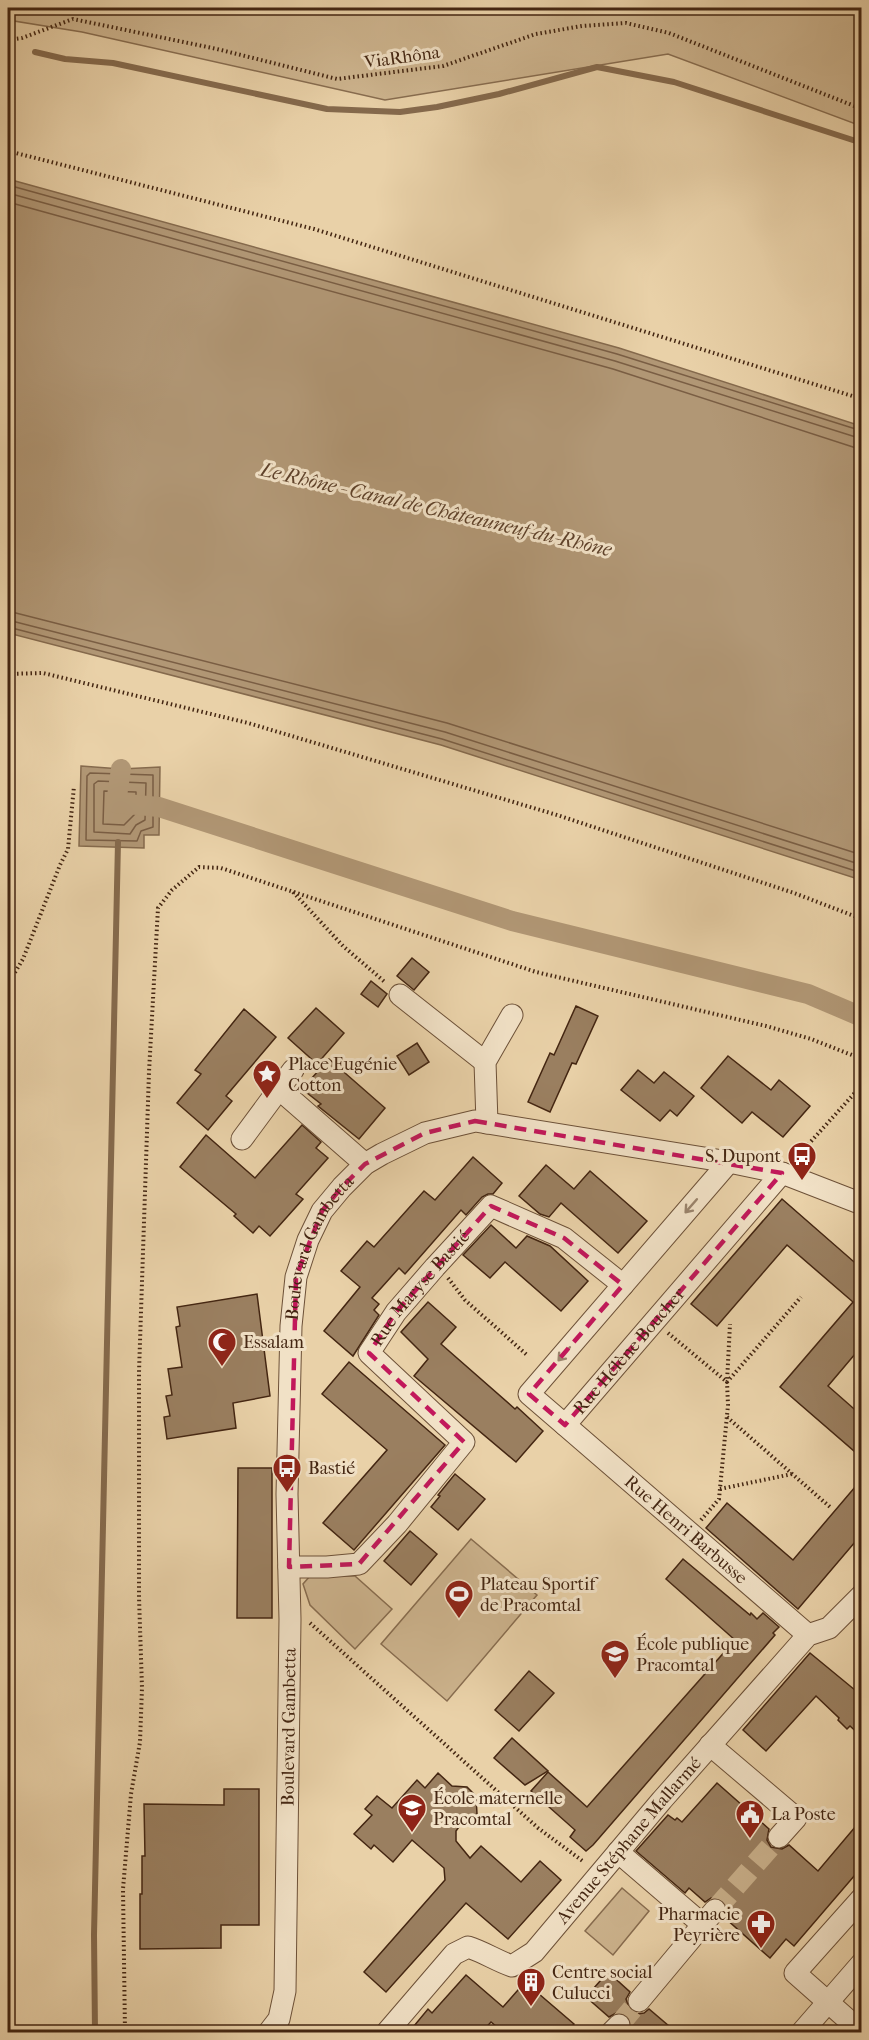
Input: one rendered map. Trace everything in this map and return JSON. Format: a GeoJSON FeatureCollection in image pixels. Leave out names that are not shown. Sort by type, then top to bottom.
{"type":"FeatureCollection","features":[{"type":"Feature","properties":{"kind":"street"},"geometry":{"type":"LineString","coordinates":[[400,995],[485,1062]]}},
{"type":"Feature","properties":{"kind":"street"},"geometry":{"type":"LineString","coordinates":[[487,1123],[485,1062],[512,1015]]}},
{"type":"Feature","properties":{"kind":"street"},"geometry":{"type":"LineString","coordinates":[[242,1139],[293,1070]]}},
{"type":"Feature","properties":{"kind":"street"},"geometry":{"type":"LineString","coordinates":[[278,1088],[365,1164]]}},
{"type":"Feature","properties":{"kind":"street","name":"Boulevard Gambetta"},"geometry":{"type":"LineString","coordinates":[[268,2032],[279,2019],[285,1991],[290,1619],[287,1472],[291,1326],[296,1277],[308,1240],[322,1211],[365,1164],[382,1154],[425,1133],[475,1121],[729,1162],[782,1173],[861,1204]]}},
{"type":"Feature","properties":{"kind":"street","name":"Rue Hélène Boucher"},"geometry":{"type":"LineString","coordinates":[[729,1162],[529,1394],[565,1425],[782,1173]]}},
{"type":"Feature","properties":{"kind":"street","name":"Rue Maryse Bastié"},"geometry":{"type":"LineString","coordinates":[[288,1567],[359,1564],[397,1524],[464,1442],[369,1353],[396,1312],[491,1206],[564,1238],[623,1285]]}},
{"type":"Feature","properties":{"kind":"street","name":"Rue Henri Barbusse"},"geometry":{"type":"LineString","coordinates":[[565,1425],[808,1635]]}},
{"type":"Feature","properties":{"kind":"street","name":"Avenue Stéphane Mallarmé"},"geometry":{"type":"LineString","coordinates":[[387,2032],[454,1954],[468,1947],[498,1962],[512,1966],[534,1952],[710,1745],[808,1635],[829,1628],[861,1595]]}},
{"type":"Feature","properties":{"kind":"street"},"geometry":{"type":"LineString","coordinates":[[710,1745],[796,1818],[779,1837]]}},
{"type":"Feature","properties":{"kind":"street"},"geometry":{"type":"LineString","coordinates":[[618,1852],[709,1918],[639,2001]]}},
{"type":"Feature","properties":{"kind":"street"},"geometry":{"type":"LineString","coordinates":[[855,2025],[795,1973],[861,1898]]}},
{"type":"Feature","properties":{"kind":"street"},"geometry":{"type":"LineString","coordinates":[[802,2032],[861,1963]]}},
{"type":"Feature","properties":{"kind":"path","name":"ViaRhôna"},"geometry":{"type":"LineString","coordinates":[[8,40],[22,38],[73,19],[217,49],[337,79],[443,66],[536,34],[582,26],[626,23],[669,33],[861,109]]}},
{"type":"Feature","properties":{"kind":"path"},"geometry":{"type":"LineString","coordinates":[[8,151],[314,229],[861,399]]}},
{"type":"Feature","properties":{"kind":"path"},"geometry":{"type":"LineString","coordinates":[[8,674],[43,673],[248,723],[557,815],[794,893],[861,919]]}},
{"type":"Feature","properties":{"kind":"path"},"geometry":{"type":"LineString","coordinates":[[8,984],[23,959],[68,849],[74,786]]}},
{"type":"Feature","properties":{"kind":"path"},"geometry":{"type":"LineString","coordinates":[[125,2032],[123,1889],[131,1794],[140,1742],[142,1688],[139,1597],[139,1372],[149,1072],[158,908],[172,890],[199,867],[221,868],[536,972],[766,1026],[811,1039],[861,1059]]}},
{"type":"Feature","properties":{"kind":"path"},"geometry":{"type":"LineString","coordinates":[[292,891],[343,946],[400,995]]}},
{"type":"Feature","properties":{"kind":"path"},"geometry":{"type":"LineString","coordinates":[[782,1173],[861,1084]]}},
{"type":"Feature","properties":{"kind":"path"},"geometry":{"type":"LineString","coordinates":[[435,1266],[448,1277],[465,1300],[527,1355]]}},
{"type":"Feature","properties":{"kind":"path"},"geometry":{"type":"LineString","coordinates":[[727,1382],[801,1298]]}},
{"type":"Feature","properties":{"kind":"path"},"geometry":{"type":"LineString","coordinates":[[654,1321],[727,1382]]}},
{"type":"Feature","properties":{"kind":"path"},"geometry":{"type":"LineString","coordinates":[[690,1532],[719,1499],[727,1417],[730,1324]]}},
{"type":"Feature","properties":{"kind":"path"},"geometry":{"type":"LineString","coordinates":[[727,1417],[830,1507]]}},
{"type":"Feature","properties":{"kind":"path"},"geometry":{"type":"LineString","coordinates":[[720,1489],[792,1474]]}},
{"type":"Feature","properties":{"kind":"path"},"geometry":{"type":"LineString","coordinates":[[290,1619],[306,1619],[538,1828],[599,1874]]}},
{"type":"Feature","properties":{"kind":"path"},"geometry":{"type":"LineString","coordinates":[[8,1682],[9,2032]]}},
{"type":"Feature","properties":{"kind":"highlighted area"},"geometry":{"type":"Polygon","coordinates":[[[475,1121],[782,1173],[565,1425],[529,1394],[623,1285],[564,1238],[491,1206],[396,1312],[369,1353],[464,1442],[359,1564],[289,1567],[296,1277],[322,1211],[342,1187],[365,1164],[425,1133],[475,1121]]]}},
{"type":"Feature","properties":{"kind":"shaded area"},"geometry":{"type":"Polygon","coordinates":[[[8,8],[861,8],[861,126],[668,54],[385,100],[82,32],[8,20],[8,8]]]}},
{"type":"Feature","properties":{"kind":"shaded area","name":"Plateau Sportif de Pracomtal"},"geometry":{"type":"Polygon","coordinates":[[[471,1539],[537,1595],[447,1701],[381,1644],[471,1539]]]}},
{"type":"Feature","properties":{"kind":"shaded area"},"geometry":{"type":"Polygon","coordinates":[[[310,1576],[355,1576],[392,1609],[355,1649],[310,1605],[303,1584],[310,1576]]]}},
{"type":"Feature","properties":{"kind":"shaded area"},"geometry":{"type":"Polygon","coordinates":[[[622,1888],[649,1911],[613,1955],[585,1931],[622,1888]]]}},
{"type":"Feature","properties":{"kind":"water","name":"Le Rhône - Canal de Châteauneuf-du-Rhône"},"geometry":{"type":"Polygon","coordinates":[[[8,179],[619,348],[861,426],[861,880],[441,745],[8,633],[8,179]]]}},
{"type":"Feature","properties":{"kind":"water"},"geometry":{"type":"Polygon","coordinates":[[[81,766],[121,769],[160,767],[159,835],[144,835],[144,848],[79,846],[81,766]]]}},
{"type":"Feature","properties":{"kind":"building"},"geometry":{"type":"Polygon","coordinates":[[[412,958],[429,972],[414,990],[397,976],[412,958]]]}},
{"type":"Feature","properties":{"kind":"building"},"geometry":{"type":"Polygon","coordinates":[[[371,981],[387,994],[378,1007],[361,994],[371,981]]]}},
{"type":"Feature","properties":{"kind":"building"},"geometry":{"type":"Polygon","coordinates":[[[576,1006],[598,1016],[576,1064],[572,1063],[550,1112],[528,1102],[550,1053],[554,1055],[576,1006]]]}},
{"type":"Feature","properties":{"kind":"building"},"geometry":{"type":"Polygon","coordinates":[[[316,1008],[344,1033],[317,1064],[288,1038],[316,1008]]]}},
{"type":"Feature","properties":{"kind":"building"},"geometry":{"type":"Polygon","coordinates":[[[244,1009],[276,1037],[226,1096],[232,1101],[208,1130],[177,1103],[201,1074],[195,1070],[244,1009]]]}},
{"type":"Feature","properties":{"kind":"building"},"geometry":{"type":"Polygon","coordinates":[[[417,1043],[429,1062],[409,1075],[397,1056],[417,1043]]]}},
{"type":"Feature","properties":{"kind":"building"},"geometry":{"type":"Polygon","coordinates":[[[728,1056],[771,1090],[779,1080],[810,1106],[783,1137],[752,1112],[742,1123],[701,1088],[728,1056]]]}},
{"type":"Feature","properties":{"kind":"building"},"geometry":{"type":"Polygon","coordinates":[[[329,1059],[385,1108],[359,1139],[318,1106],[321,1104],[302,1089],[329,1059]]]}},
{"type":"Feature","properties":{"kind":"building"},"geometry":{"type":"Polygon","coordinates":[[[638,1070],[654,1083],[664,1072],[694,1096],[677,1116],[670,1110],[660,1121],[621,1090],[638,1070]]]}},
{"type":"Feature","properties":{"kind":"building"},"geometry":{"type":"Polygon","coordinates":[[[302,1125],[321,1142],[316,1148],[328,1158],[296,1194],[303,1199],[270,1236],[259,1226],[253,1233],[234,1216],[236,1214],[180,1167],[206,1135],[255,1178],[302,1125]]]}},
{"type":"Feature","properties":{"kind":"building"},"geometry":{"type":"Polygon","coordinates":[[[473,1157],[502,1183],[493,1194],[482,1197],[466,1215],[461,1210],[405,1274],[399,1268],[372,1298],[379,1304],[374,1310],[379,1315],[353,1356],[324,1331],[360,1287],[341,1271],[367,1241],[374,1247],[424,1191],[435,1200],[473,1157]]]}},
{"type":"Feature","properties":{"kind":"building"},"geometry":{"type":"Polygon","coordinates":[[[546,1165],[574,1189],[590,1171],[647,1221],[618,1253],[561,1203],[549,1217],[540,1214],[519,1196],[546,1165]]]}},
{"type":"Feature","properties":{"kind":"building"},"geometry":{"type":"Polygon","coordinates":[[[782,1199],[861,1268],[861,1347],[828,1386],[861,1415],[861,1457],[780,1387],[853,1302],[787,1245],[717,1326],[691,1304],[782,1199]]]}},
{"type":"Feature","properties":{"kind":"building"},"geometry":{"type":"Polygon","coordinates":[[[491,1225],[516,1248],[527,1236],[550,1246],[588,1281],[561,1311],[505,1262],[490,1278],[463,1255],[491,1225]]]}},
{"type":"Feature","properties":{"kind":"building","name":"Essalam"},"geometry":{"type":"Polygon","coordinates":[[[257,1294],[270,1396],[233,1403],[236,1428],[167,1439],[164,1417],[170,1416],[166,1396],[172,1395],[168,1369],[182,1367],[176,1327],[180,1326],[177,1307],[257,1294]]]}},
{"type":"Feature","properties":{"kind":"building"},"geometry":{"type":"Polygon","coordinates":[[[428,1302],[456,1327],[441,1344],[543,1431],[516,1462],[414,1376],[428,1359],[401,1332],[428,1302]]]}},
{"type":"Feature","properties":{"kind":"building"},"geometry":{"type":"Polygon","coordinates":[[[349,1362],[445,1445],[354,1550],[323,1523],[387,1450],[322,1394],[349,1362]]]}},
{"type":"Feature","properties":{"kind":"building"},"geometry":{"type":"Polygon","coordinates":[[[238,1468],[272,1468],[272,1618],[237,1618],[238,1468]]]}},
{"type":"Feature","properties":{"kind":"building"},"geometry":{"type":"Polygon","coordinates":[[[455,1474],[485,1499],[458,1530],[431,1507],[455,1474]]]}},
{"type":"Feature","properties":{"kind":"building"},"geometry":{"type":"Polygon","coordinates":[[[861,1480],[861,1535],[798,1609],[706,1528],[727,1503],[793,1560],[861,1480]]]}},
{"type":"Feature","properties":{"kind":"building"},"geometry":{"type":"Polygon","coordinates":[[[410,1531],[437,1554],[411,1585],[384,1561],[410,1531]]]}},
{"type":"Feature","properties":{"kind":"building"},"geometry":{"type":"Polygon","coordinates":[[[683,1559],[750,1615],[751,1613],[757,1619],[763,1613],[779,1627],[773,1633],[775,1635],[586,1851],[570,1837],[575,1830],[531,1791],[548,1772],[587,1807],[735,1640],[666,1579],[683,1559]]]}},
{"type":"Feature","properties":{"kind":"building"},"geometry":{"type":"Polygon","coordinates":[[[810,1653],[861,1695],[861,1736],[850,1726],[847,1729],[816,1696],[766,1751],[743,1730],[810,1653]]]}},
{"type":"Feature","properties":{"kind":"building"},"geometry":{"type":"Polygon","coordinates":[[[529,1671],[554,1693],[519,1731],[495,1710],[529,1671]]]}},
{"type":"Feature","properties":{"kind":"building"},"geometry":{"type":"Polygon","coordinates":[[[512,1738],[548,1771],[525,1785],[494,1758],[512,1738]]]}},
{"type":"Feature","properties":{"kind":"building"},"geometry":{"type":"Polygon","coordinates":[[[438,1773],[452,1786],[467,1787],[476,1796],[477,1814],[461,1824],[456,1831],[456,1841],[470,1858],[481,1846],[521,1882],[540,1861],[561,1880],[508,1939],[466,1903],[386,1992],[364,1972],[445,1880],[444,1868],[412,1840],[393,1862],[374,1845],[371,1849],[354,1834],[372,1815],[365,1809],[377,1796],[392,1808],[417,1780],[425,1788],[438,1773]]]}},
{"type":"Feature","properties":{"kind":"building"},"geometry":{"type":"Polygon","coordinates":[[[717,1783],[769,1829],[767,1840],[771,1847],[782,1849],[789,1845],[818,1871],[861,1820],[861,1868],[794,1946],[786,1939],[770,1958],[725,1918],[727,1906],[723,1900],[711,1898],[705,1902],[689,1888],[685,1893],[636,1851],[668,1815],[682,1822],[717,1783]]]}},
{"type":"Feature","properties":{"kind":"building"},"geometry":{"type":"Polygon","coordinates":[[[224,1789],[259,1789],[259,1925],[221,1925],[221,1948],[140,1949],[142,1856],[145,1856],[144,1804],[224,1805],[224,1789]]]}},
{"type":"Feature","properties":{"kind":"building"},"geometry":{"type":"Polygon","coordinates":[[[608,1972],[630,1992],[626,1999],[630,2010],[637,2014],[649,2009],[676,2032],[629,2032],[631,2022],[628,2016],[616,2013],[609,2017],[586,1997],[608,1972]]]}},
{"type":"Feature","properties":{"kind":"building"},"geometry":{"type":"Polygon","coordinates":[[[466,1975],[503,2007],[525,1982],[574,2024],[566,2032],[503,2032],[491,2022],[482,2032],[409,2032],[428,2009],[432,2013],[466,1975]]]}},
{"type":"Feature","properties":{"kind":"waterway"},"geometry":{"type":"LineString","coordinates":[[35,52],[65,59],[113,63],[327,109],[400,112],[499,94],[597,67],[674,82],[862,143]]}},
{"type":"Feature","properties":{"kind":"waterway"},"geometry":{"type":"LineString","coordinates":[[121,769],[116,803],[159,807],[512,921],[808,994],[862,1017]]}},
{"type":"Feature","properties":{"kind":"waterway"},"geometry":{"type":"LineString","coordinates":[[95,2032],[94,1935],[118,842]]}},
{"type":"Feature","properties":{"kind":"tunnel"},"geometry":{"type":"LineString","coordinates":[[715,1910],[779,1837]]}},
{"type":"Feature","properties":{"kind":"tunnel"},"geometry":{"type":"LineString","coordinates":[[619,2025],[639,2001]]}},
{"type":"Feature","properties":{"kind":"place","name":"Place Eugénie Cotton"},"geometry":{"type":"Point","coordinates":[267,1100]}},
{"type":"Feature","properties":{"kind":"place","name":"S. Dupont"},"geometry":{"type":"Point","coordinates":[802,1182]}},
{"type":"Feature","properties":{"kind":"place","name":"Essalam"},"geometry":{"type":"Point","coordinates":[222,1368]}},
{"type":"Feature","properties":{"kind":"place","name":"Bastié"},"geometry":{"type":"Point","coordinates":[287,1494]}},
{"type":"Feature","properties":{"kind":"place","name":"Plateau Sportif de Pracomtal"},"geometry":{"type":"Point","coordinates":[459,1620]}},
{"type":"Feature","properties":{"kind":"place","name":"École publique Pracomtal"},"geometry":{"type":"Point","coordinates":[615,1680]}},
{"type":"Feature","properties":{"kind":"place","name":"École maternelle Pracomtal"},"geometry":{"type":"Point","coordinates":[412,1834]}},
{"type":"Feature","properties":{"kind":"place","name":"La Poste"},"geometry":{"type":"Point","coordinates":[750,1840]}},
{"type":"Feature","properties":{"kind":"place","name":"Pharmacie Peyrière"},"geometry":{"type":"Point","coordinates":[761,1950]}},
{"type":"Feature","properties":{"kind":"place","name":"Centre social Culucci"},"geometry":{"type":"Point","coordinates":[531,2008]}}]}
